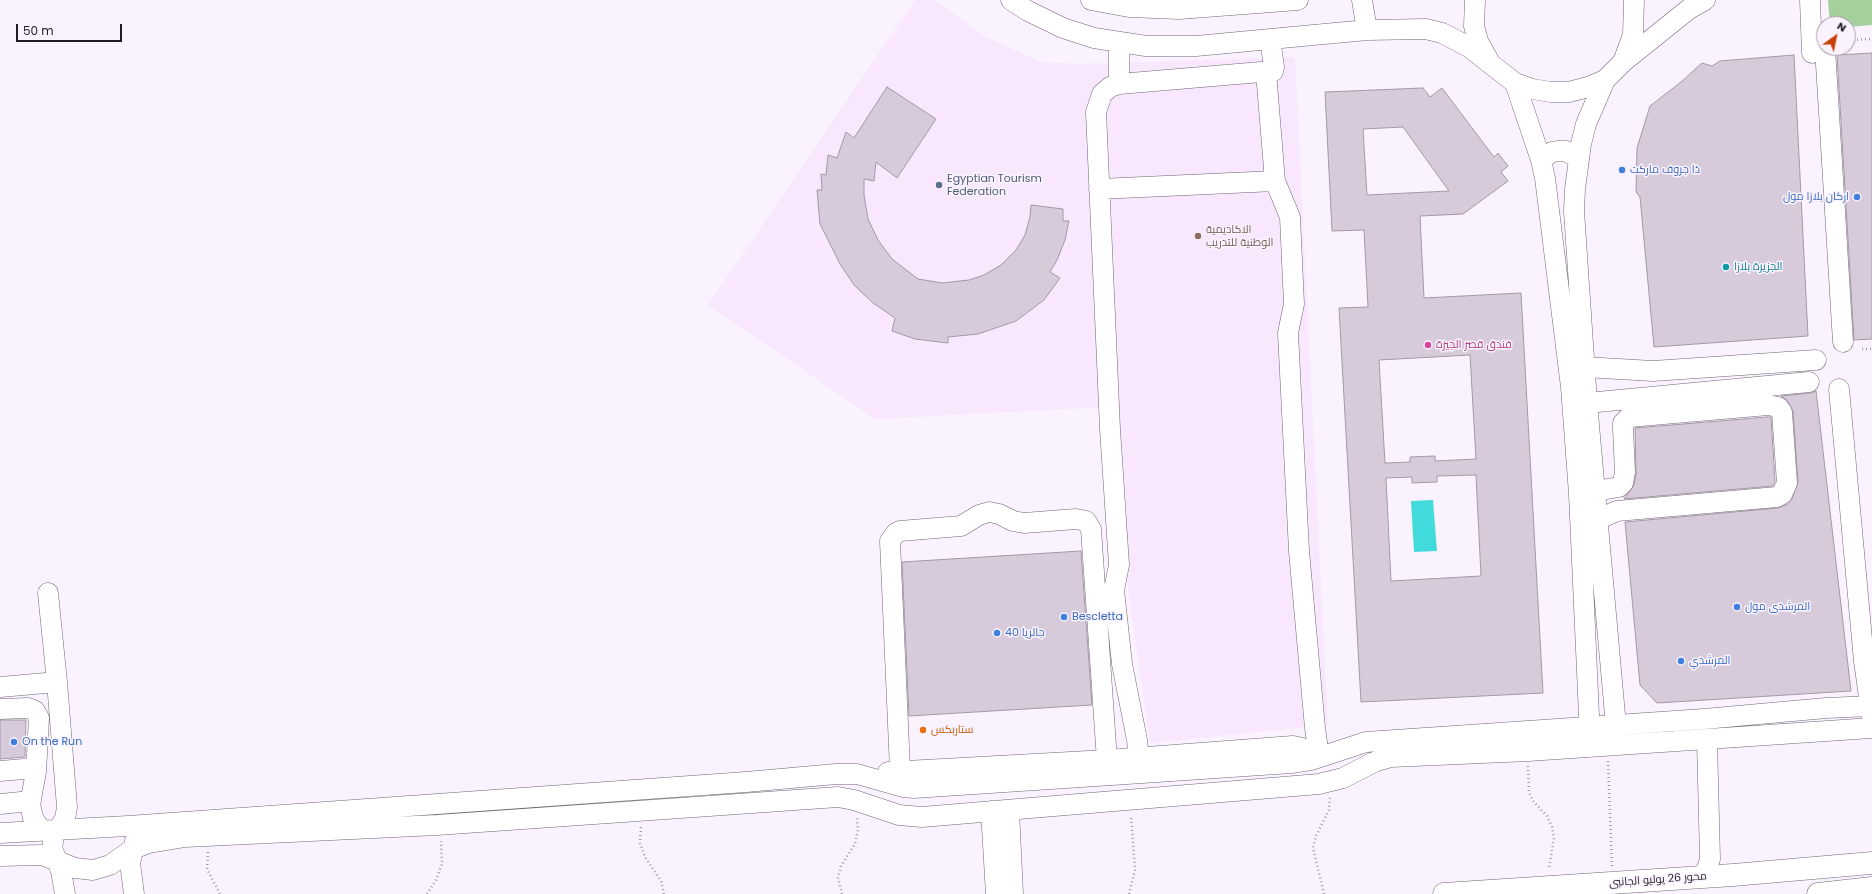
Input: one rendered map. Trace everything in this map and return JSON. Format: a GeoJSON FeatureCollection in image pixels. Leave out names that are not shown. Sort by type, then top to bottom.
{"type":"FeatureCollection","features":[{"type":"Feature","properties":{"kind":"main road","name":"محور 26 يوليو الجانبى"},"geometry":{"type":"LineString","coordinates":[[1444,894],[1733,875],[1872,863]]}},
{"type":"Feature","properties":{"kind":"main road"},"geometry":{"type":"LineString","coordinates":[[1818,894],[1872,888]]}},
{"type":"Feature","properties":{"kind":"street"},"geometry":{"type":"LineString","coordinates":[[1010,0],[1028,12],[1063,28],[1094,38],[1146,46],[1175,46],[1367,30],[1426,29],[1442,33],[1469,47],[1515,83],[1532,89],[1551,92],[1569,92],[1588,88],[1604,80],[1623,62],[1689,10],[1705,0]]}},
{"type":"Feature","properties":{"kind":"street"},"geometry":{"type":"LineString","coordinates":[[1091,0],[1129,7],[1179,10],[1298,0]]}},
{"type":"Feature","properties":{"kind":"street"},"geometry":{"type":"LineString","coordinates":[[1362,0],[1367,30]]}},
{"type":"Feature","properties":{"kind":"street"},"geometry":{"type":"LineString","coordinates":[[1475,0],[1474,26],[1478,42],[1493,66]]}},
{"type":"Feature","properties":{"kind":"street"},"geometry":{"type":"LineString","coordinates":[[1623,62],[1633,35],[1634,0]]}},
{"type":"Feature","properties":{"kind":"street"},"geometry":{"type":"LineString","coordinates":[[1810,0],[1816,38]]}},
{"type":"Feature","properties":{"kind":"street"},"geometry":{"type":"LineString","coordinates":[[1823,0],[1824,16]]}},
{"type":"Feature","properties":{"kind":"street"},"geometry":{"type":"LineString","coordinates":[[1124,768],[1137,740],[1122,660],[1114,590],[1119,565],[1096,112],[1102,94],[1110,86],[1273,71],[1274,68],[1270,39]]}},
{"type":"Feature","properties":{"kind":"street"},"geometry":{"type":"LineString","coordinates":[[1119,43],[1119,84]]}},
{"type":"Feature","properties":{"kind":"street"},"geometry":{"type":"LineString","coordinates":[[1819,56],[1843,342]]}},
{"type":"Feature","properties":{"kind":"street"},"geometry":{"type":"LineString","coordinates":[[1266,72],[1275,181],[1290,217],[1294,304],[1288,333],[1299,551],[1315,728],[1315,758]]}},
{"type":"Feature","properties":{"kind":"street"},"geometry":{"type":"LineString","coordinates":[[1604,80],[1586,124],[1578,158],[1574,211],[1587,403],[1589,726],[1605,746]]}},
{"type":"Feature","properties":{"kind":"street"},"geometry":{"type":"LineString","coordinates":[[1515,83],[1541,160],[1551,215],[1571,387],[1587,492],[1598,522],[1616,724],[1605,746]]}},
{"type":"Feature","properties":{"kind":"street"},"geometry":{"type":"LineString","coordinates":[[1541,160],[1552,152],[1559,150],[1566,151],[1578,158]]}},
{"type":"Feature","properties":{"kind":"street"},"geometry":{"type":"LineString","coordinates":[[1099,189],[1275,181]]}},
{"type":"Feature","properties":{"kind":"street"},"geometry":{"type":"LineString","coordinates":[[1584,368],[1653,372],[1816,360]]}},
{"type":"Feature","properties":{"kind":"street"},"geometry":{"type":"LineString","coordinates":[[1587,403],[1809,382]]}},
{"type":"Feature","properties":{"kind":"street"},"geometry":{"type":"LineString","coordinates":[[879,781],[885,773],[900,770],[1124,768],[1291,763],[1315,758],[1366,742],[1704,719],[1837,707],[1871,711],[1839,389]]}},
{"type":"Feature","properties":{"kind":"street"},"geometry":{"type":"LineString","coordinates":[[1587,492],[1619,487],[1623,483],[1625,472],[1623,423],[1629,417],[1768,405],[1778,407],[1782,412],[1787,483],[1782,494],[1777,497],[1616,512],[1603,517],[1598,522]]}},
{"type":"Feature","properties":{"kind":"street"},"geometry":{"type":"LineString","coordinates":[[900,770],[890,541],[896,533],[900,531],[961,526],[979,515],[989,512],[999,514],[1013,522],[1024,523],[1076,519],[1086,521],[1091,529],[1124,768],[1130,798]]}},
{"type":"Feature","properties":{"kind":"street"},"geometry":{"type":"LineString","coordinates":[[48,593],[67,807],[65,818],[49,830]]}},
{"type":"Feature","properties":{"kind":"street"},"geometry":{"type":"LineString","coordinates":[[1588,675],[1612,673]]}},
{"type":"Feature","properties":{"kind":"street"},"geometry":{"type":"LineString","coordinates":[[0,687],[57,682]]}},
{"type":"Feature","properties":{"kind":"street"},"geometry":{"type":"LineString","coordinates":[[1837,707],[1840,731]]}},
{"type":"Feature","properties":{"kind":"street"},"geometry":{"type":"LineString","coordinates":[[0,709],[28,708],[38,714],[36,768],[31,801],[33,818],[49,830],[54,854],[64,882],[65,894]]}},
{"type":"Feature","properties":{"kind":"street"},"geometry":{"type":"LineString","coordinates":[[0,856],[42,855],[74,868],[93,870],[110,865],[133,849],[158,841],[211,836],[437,824],[838,797],[854,800],[888,812],[910,816],[1000,811],[1130,798],[1328,782],[1355,773],[1382,759],[1391,757],[1528,751],[1714,740],[1872,728]]}},
{"type":"Feature","properties":{"kind":"street"},"geometry":{"type":"LineString","coordinates":[[1714,740],[1722,852],[1725,863],[1733,875]]}},
{"type":"Feature","properties":{"kind":"street"},"geometry":{"type":"LineString","coordinates":[[1701,877],[1707,869],[1710,859],[1714,740]]}},
{"type":"Feature","properties":{"kind":"street"},"geometry":{"type":"LineString","coordinates":[[0,771],[36,768]]}},
{"type":"Feature","properties":{"kind":"street"},"geometry":{"type":"LineString","coordinates":[[0,833],[128,826],[848,774],[903,788],[914,788],[1124,768]]}},
{"type":"Feature","properties":{"kind":"street"},"geometry":{"type":"LineString","coordinates":[[746,782],[747,804]]}},
{"type":"Feature","properties":{"kind":"street"},"geometry":{"type":"LineString","coordinates":[[0,804],[31,801]]}},
{"type":"Feature","properties":{"kind":"street"},"geometry":{"type":"LineString","coordinates":[[996,894],[1000,811]]}},
{"type":"Feature","properties":{"kind":"street"},"geometry":{"type":"LineString","coordinates":[[1000,811],[1013,894]]}},
{"type":"Feature","properties":{"kind":"street"},"geometry":{"type":"LineString","coordinates":[[128,826],[134,834],[130,872],[134,894]]}},
{"type":"Feature","properties":{"kind":"path"},"geometry":{"type":"LineString","coordinates":[[1856,40],[1872,39]]}},
{"type":"Feature","properties":{"kind":"path"},"geometry":{"type":"LineString","coordinates":[[1862,349],[1872,348]]}},
{"type":"Feature","properties":{"kind":"path"},"geometry":{"type":"LineString","coordinates":[[1605,746],[1613,883]]}},
{"type":"Feature","properties":{"kind":"path"},"geometry":{"type":"LineString","coordinates":[[1528,751],[1529,793],[1533,801],[1547,816],[1552,827],[1554,838],[1546,888]]}},
{"type":"Feature","properties":{"kind":"path"},"geometry":{"type":"LineString","coordinates":[[1324,894],[1314,848],[1316,836],[1329,810],[1328,782]]}},
{"type":"Feature","properties":{"kind":"path"},"geometry":{"type":"LineString","coordinates":[[1129,894],[1135,870],[1130,798]]}},
{"type":"Feature","properties":{"kind":"path"},"geometry":{"type":"LineString","coordinates":[[842,894],[838,878],[841,866],[855,844],[858,830],[854,800]]}},
{"type":"Feature","properties":{"kind":"path"},"geometry":{"type":"LineString","coordinates":[[644,811],[640,843],[645,857],[662,881],[664,894]]}},
{"type":"Feature","properties":{"kind":"path"},"geometry":{"type":"LineString","coordinates":[[427,894],[436,880],[442,864],[442,848],[437,824]]}},
{"type":"Feature","properties":{"kind":"path"},"geometry":{"type":"LineString","coordinates":[[211,836],[207,869],[220,894]]}},
{"type":"Feature","properties":{"kind":"shaded area"},"geometry":{"type":"Polygon","coordinates":[[[915,0],[934,0],[986,37],[1041,62],[1082,64],[1295,57],[1328,725],[1150,743],[1102,407],[875,419],[708,305],[915,0]]]}},
{"type":"Feature","properties":{"kind":"green space"},"geometry":{"type":"Polygon","coordinates":[[[1828,0],[1872,0],[1872,25],[1856,26],[1856,16],[1829,16],[1828,0]]]}},
{"type":"Feature","properties":{"kind":"water"},"geometry":{"type":"Polygon","coordinates":[[[1433,500],[1437,551],[1414,552],[1411,501],[1433,500]]]}},
{"type":"Feature","properties":{"kind":"building","name":"اركان بلازا مول"},"geometry":{"type":"Polygon","coordinates":[[[1872,53],[1872,339],[1854,340],[1837,56],[1856,56],[1856,54],[1872,53]]]}},
{"type":"Feature","properties":{"kind":"building","name":"الجزيرة بلازا"},"geometry":{"type":"Polygon","coordinates":[[[1794,55],[1808,336],[1654,347],[1640,197],[1636,192],[1637,148],[1650,106],[1681,82],[1702,63],[1712,66],[1720,61],[1794,55]]]}},
{"type":"Feature","properties":{"kind":"building"},"geometry":{"type":"Polygon","coordinates":[[[887,87],[936,119],[897,178],[876,162],[874,181],[864,179],[864,195],[868,219],[878,240],[892,259],[918,279],[942,283],[969,280],[984,275],[1001,265],[1016,250],[1025,235],[1030,217],[1031,205],[1063,209],[1063,221],[1069,221],[1065,240],[1057,260],[1050,272],[1060,278],[1044,300],[1016,321],[978,334],[948,337],[948,343],[915,339],[892,331],[895,318],[873,303],[854,285],[840,264],[820,224],[817,190],[822,190],[821,174],[826,175],[828,155],[837,158],[846,132],[854,138],[887,87]]]}},
{"type":"Feature","properties":{"kind":"building"},"geometry":{"type":"Polygon","coordinates":[[[1423,88],[1430,97],[1442,88],[1494,157],[1498,153],[1508,166],[1501,172],[1508,181],[1463,214],[1420,216],[1424,298],[1521,293],[1543,693],[1361,702],[1339,308],[1368,307],[1364,230],[1332,231],[1325,92],[1423,88]],[[1403,127],[1363,129],[1367,195],[1449,191],[1403,127]],[[1470,355],[1379,360],[1385,463],[1410,462],[1410,457],[1435,456],[1435,461],[1476,459],[1470,355]],[[1476,475],[1437,476],[1437,482],[1412,483],[1412,477],[1386,478],[1391,581],[1481,576],[1476,475]]]}},
{"type":"Feature","properties":{"kind":"building","name":"المرشدى مول"},"geometry":{"type":"Polygon","coordinates":[[[1816,391],[1851,691],[1657,703],[1640,685],[1625,522],[1778,508],[1788,504],[1792,499],[1798,482],[1793,411],[1787,400],[1781,396],[1816,391]]]}},
{"type":"Feature","properties":{"kind":"building"},"geometry":{"type":"Polygon","coordinates":[[[1771,417],[1775,481],[1773,486],[1624,499],[1634,485],[1636,474],[1635,428],[1771,417]]]}},
{"type":"Feature","properties":{"kind":"building","name":"جالريا 40"},"geometry":{"type":"Polygon","coordinates":[[[1081,551],[1092,705],[909,716],[902,562],[1081,551]]]}},
{"type":"Feature","properties":{"kind":"building","name":"On the Run"},"geometry":{"type":"Polygon","coordinates":[[[0,720],[26,720],[25,757],[0,759],[0,720]]]}},
{"type":"Feature","properties":{"kind":"place","name":"ذا جروف ماركت"},"geometry":{"type":"Point","coordinates":[1622,170]}},
{"type":"Feature","properties":{"kind":"place","name":"Egyptian Tourism Federation"},"geometry":{"type":"Point","coordinates":[939,185]}},
{"type":"Feature","properties":{"kind":"place","name":"اركان بلازا مول"},"geometry":{"type":"Point","coordinates":[1857,197]}},
{"type":"Feature","properties":{"kind":"place","name":"الاكاديمية الوطنية للتدريب"},"geometry":{"type":"Point","coordinates":[1198,236]}},
{"type":"Feature","properties":{"kind":"place","name":"الجزيرة بلازا"},"geometry":{"type":"Point","coordinates":[1726,267]}},
{"type":"Feature","properties":{"kind":"place","name":"فندق قصر الجيزة"},"geometry":{"type":"Point","coordinates":[1428,345]}},
{"type":"Feature","properties":{"kind":"place","name":"المرشدى مول"},"geometry":{"type":"Point","coordinates":[1737,607]}},
{"type":"Feature","properties":{"kind":"place","name":"Bescletta"},"geometry":{"type":"Point","coordinates":[1064,617]}},
{"type":"Feature","properties":{"kind":"place","name":"جالريا 40"},"geometry":{"type":"Point","coordinates":[997,633]}},
{"type":"Feature","properties":{"kind":"place","name":"المرشدي"},"geometry":{"type":"Point","coordinates":[1681,661]}},
{"type":"Feature","properties":{"kind":"place","name":"ستاربكس"},"geometry":{"type":"Point","coordinates":[923,730]}},
{"type":"Feature","properties":{"kind":"place","name":"On the Run"},"geometry":{"type":"Point","coordinates":[14,742]}}]}
